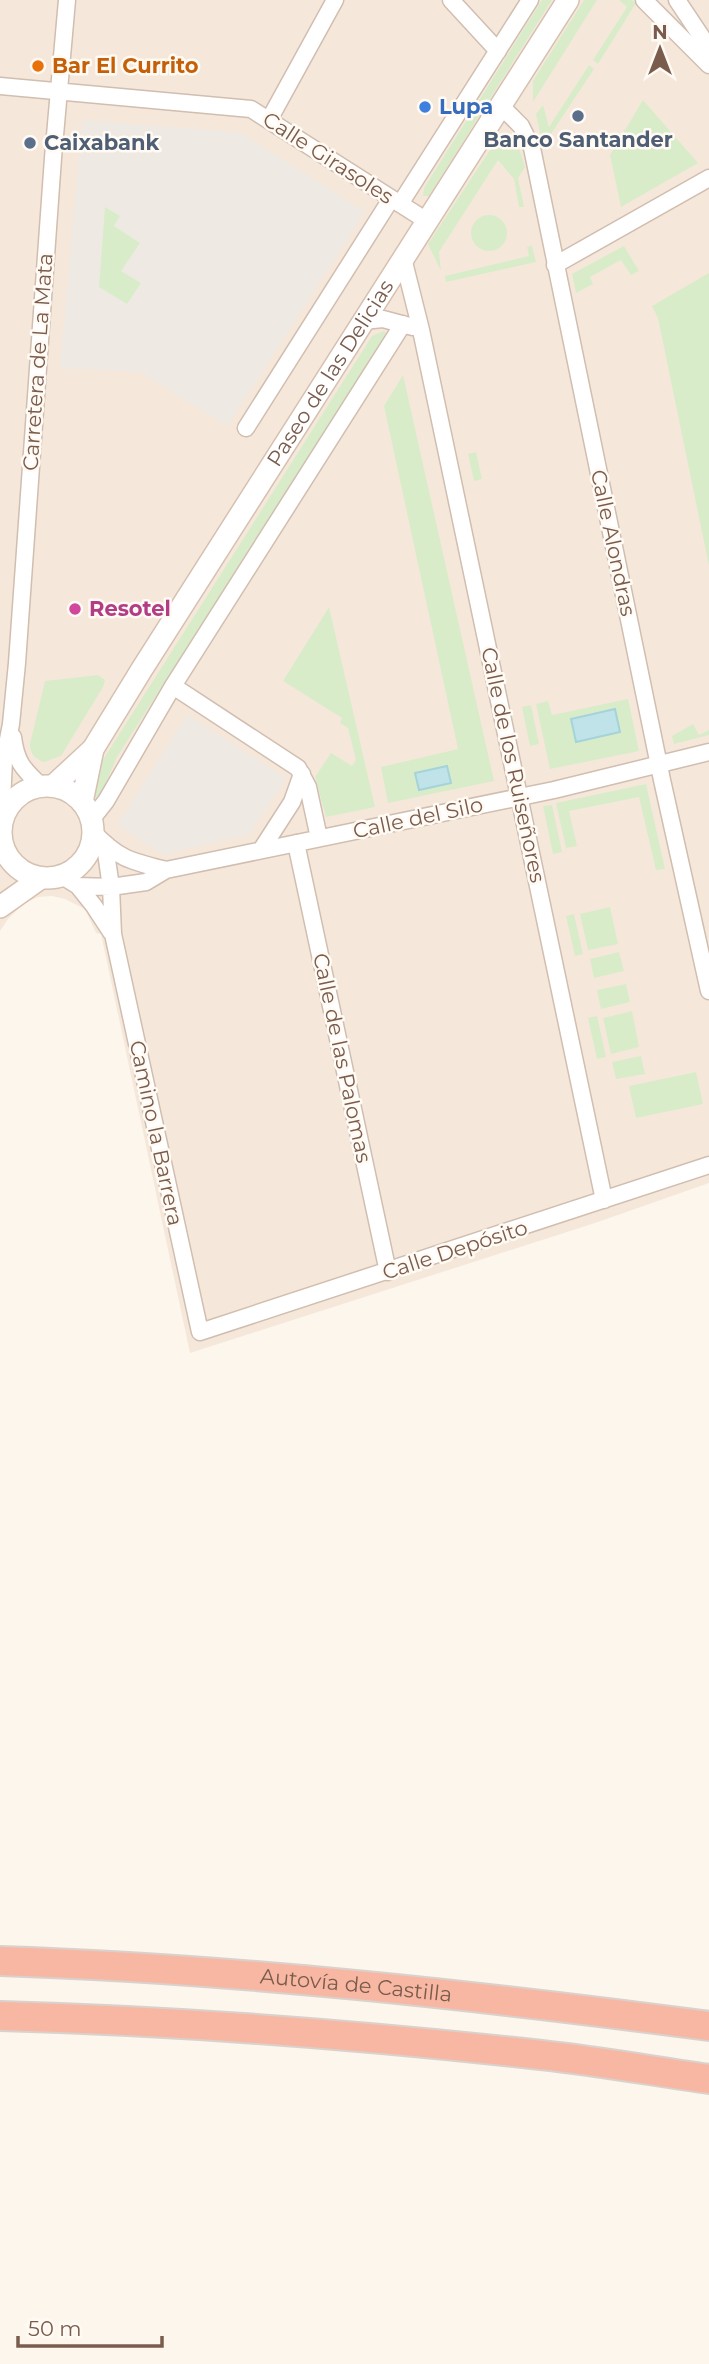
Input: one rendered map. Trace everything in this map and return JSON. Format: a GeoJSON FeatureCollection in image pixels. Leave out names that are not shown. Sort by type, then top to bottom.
{"type":"FeatureCollection","features":[{"type":"Feature","properties":{"kind":"highway","name":"Autovía de Castilla"},"geometry":{"type":"LineString","coordinates":[[0,1961],[121,1965],[287,1977],[543,2004],[709,2026]]}},
{"type":"Feature","properties":{"kind":"highway"},"geometry":{"type":"LineString","coordinates":[[0,2015],[114,2019],[260,2029],[542,2055],[709,2079]]}},
{"type":"Feature","properties":{"kind":"main road","name":"Paseo de las Delicias"},"geometry":{"type":"LineString","coordinates":[[47,786],[93,749],[568,0]]}},
{"type":"Feature","properties":{"kind":"main road","name":"Paseo de las Delicias"},"geometry":{"type":"LineString","coordinates":[[93,749],[93,825]]}},
{"type":"Feature","properties":{"kind":"main road"},"geometry":{"type":"LineString","coordinates":[[0,906],[60,880],[85,859],[91,846],[93,825],[69,792],[47,786],[27,790],[15,798],[6,810],[0,836],[4,849],[12,863],[25,873],[60,880]]}},
{"type":"Feature","properties":{"kind":"main road"},"geometry":{"type":"LineString","coordinates":[[0,877],[4,849]]}},
{"type":"Feature","properties":{"kind":"street","name":"Carretera de La Mata"},"geometry":{"type":"LineString","coordinates":[[1,823],[67,0]]}},
{"type":"Feature","properties":{"kind":"street"},"geometry":{"type":"LineString","coordinates":[[269,120],[335,0]]}},
{"type":"Feature","properties":{"kind":"street"},"geometry":{"type":"LineString","coordinates":[[451,0],[498,51]]}},
{"type":"Feature","properties":{"kind":"street","name":"Paseo de las Delicias"},"geometry":{"type":"LineString","coordinates":[[246,428],[530,0]]}},
{"type":"Feature","properties":{"kind":"street"},"geometry":{"type":"LineString","coordinates":[[644,0],[709,65]]}},
{"type":"Feature","properties":{"kind":"street"},"geometry":{"type":"LineString","coordinates":[[677,0],[709,48]]}},
{"type":"Feature","properties":{"kind":"street","name":"Calle Girasoles"},"geometry":{"type":"LineString","coordinates":[[0,86],[251,109],[427,221]]}},
{"type":"Feature","properties":{"kind":"street","name":"Calle Alondras"},"geometry":{"type":"LineString","coordinates":[[500,105],[521,126],[532,149],[709,991]]}},
{"type":"Feature","properties":{"kind":"street"},"geometry":{"type":"LineString","coordinates":[[555,265],[709,178]]}},
{"type":"Feature","properties":{"kind":"street","name":"Calle de los Ruiseñores"},"geometry":{"type":"LineString","coordinates":[[403,258],[421,330],[604,1200]]}},
{"type":"Feature","properties":{"kind":"street"},"geometry":{"type":"LineString","coordinates":[[363,321],[383,319],[421,330]]}},
{"type":"Feature","properties":{"kind":"street","name":"Paseo de las Delicias"},"geometry":{"type":"LineString","coordinates":[[93,825],[173,686],[403,324]]}},
{"type":"Feature","properties":{"kind":"street"},"geometry":{"type":"LineString","coordinates":[[173,686],[289,761],[302,774],[308,787],[319,838]]}},
{"type":"Feature","properties":{"kind":"street","name":"Carretera de La Mata"},"geometry":{"type":"LineString","coordinates":[[11,724],[15,756],[25,771],[47,786]]}},
{"type":"Feature","properties":{"kind":"street","name":"Calle del Silo"},"geometry":{"type":"LineString","coordinates":[[60,880],[111,887],[146,882],[166,870],[660,766],[709,752]]}},
{"type":"Feature","properties":{"kind":"street"},"geometry":{"type":"LineString","coordinates":[[261,850],[292,802],[302,774]]}},
{"type":"Feature","properties":{"kind":"street","name":"Calle del Silo"},"geometry":{"type":"LineString","coordinates":[[93,825],[130,861],[166,870]]}},
{"type":"Feature","properties":{"kind":"street","name":"Camino la Barrera"},"geometry":{"type":"LineString","coordinates":[[93,825],[111,887],[113,934],[200,1332]]}},
{"type":"Feature","properties":{"kind":"street","name":"Calle de las Palomas"},"geometry":{"type":"LineString","coordinates":[[296,843],[388,1272]]}},
{"type":"Feature","properties":{"kind":"street","name":"Camino la Barrera"},"geometry":{"type":"LineString","coordinates":[[60,880],[94,905],[113,934]]}},
{"type":"Feature","properties":{"kind":"street","name":"Calle Depósito"},"geometry":{"type":"LineString","coordinates":[[200,1332],[709,1165]]}},
{"type":"Feature","properties":{"kind":"shaded area"},"geometry":{"type":"Polygon","coordinates":[[[0,0],[709,0],[709,1183],[598,1222],[190,1353],[101,934],[96,933],[85,909],[52,896],[38,897],[23,904],[0,931],[0,0]]]}},
{"type":"Feature","properties":{"kind":"shaded area"},"geometry":{"type":"Polygon","coordinates":[[[82,120],[241,133],[365,212],[227,426],[140,372],[60,368],[82,120]]]}},
{"type":"Feature","properties":{"kind":"shaded area"},"geometry":{"type":"Polygon","coordinates":[[[187,715],[286,778],[249,834],[169,853],[166,856],[117,825],[187,715]]]}},
{"type":"Feature","properties":{"kind":"green space"},"geometry":{"type":"Polygon","coordinates":[[[542,0],[552,0],[429,196],[423,196],[424,188],[542,0]]]}},
{"type":"Feature","properties":{"kind":"green space"},"geometry":{"type":"Polygon","coordinates":[[[584,0],[597,0],[533,102],[533,81],[584,0]]]}},
{"type":"Feature","properties":{"kind":"green space"},"geometry":{"type":"Polygon","coordinates":[[[619,0],[632,0],[636,3],[598,64],[593,60],[627,7],[619,0]]]}},
{"type":"Feature","properties":{"kind":"green space"},"geometry":{"type":"Polygon","coordinates":[[[589,65],[594,69],[543,146],[536,114],[543,105],[549,127],[589,65]]]}},
{"type":"Feature","properties":{"kind":"green space"},"geometry":{"type":"Polygon","coordinates":[[[643,100],[698,163],[621,207],[610,155],[643,100]]]}},
{"type":"Feature","properties":{"kind":"green space"},"geometry":{"type":"Polygon","coordinates":[[[494,144],[514,144],[520,151],[525,167],[518,178],[524,207],[519,207],[514,179],[498,160],[439,252],[441,271],[428,244],[494,144]]]}},
{"type":"Feature","properties":{"kind":"green space"},"geometry":{"type":"Polygon","coordinates":[[[105,207],[120,216],[114,226],[140,243],[121,271],[141,283],[127,304],[99,287],[105,207]]]}},
{"type":"Feature","properties":{"kind":"green space"},"geometry":{"type":"Polygon","coordinates":[[[489,215],[502,220],[507,233],[502,246],[489,251],[476,246],[471,233],[476,220],[489,215]]]}},
{"type":"Feature","properties":{"kind":"green space"},"geometry":{"type":"Polygon","coordinates":[[[532,246],[536,262],[446,282],[445,276],[529,256],[527,247],[532,246]]]}},
{"type":"Feature","properties":{"kind":"green space"},"geometry":{"type":"Polygon","coordinates":[[[624,246],[639,271],[631,275],[621,260],[590,277],[593,284],[576,293],[572,274],[624,246]]]}},
{"type":"Feature","properties":{"kind":"green space"},"geometry":{"type":"Polygon","coordinates":[[[709,273],[709,566],[658,318],[652,306],[709,273]]]}},
{"type":"Feature","properties":{"kind":"green space"},"geometry":{"type":"Polygon","coordinates":[[[384,331],[386,334],[117,757],[101,795],[95,797],[94,788],[99,766],[372,336],[384,331]]]}},
{"type":"Feature","properties":{"kind":"green space"},"geometry":{"type":"Polygon","coordinates":[[[403,375],[494,781],[388,803],[381,767],[458,749],[384,406],[403,375]]]}},
{"type":"Feature","properties":{"kind":"green space"},"geometry":{"type":"Polygon","coordinates":[[[476,452],[482,479],[474,481],[468,454],[476,452]]]}},
{"type":"Feature","properties":{"kind":"green space"},"geometry":{"type":"Polygon","coordinates":[[[329,607],[375,807],[326,817],[315,777],[331,753],[352,766],[356,760],[348,728],[340,723],[342,718],[283,681],[329,607]]]}},
{"type":"Feature","properties":{"kind":"green space"},"geometry":{"type":"Polygon","coordinates":[[[98,675],[105,680],[103,687],[61,756],[44,762],[36,758],[30,744],[45,681],[98,675]]]}},
{"type":"Feature","properties":{"kind":"green space"},"geometry":{"type":"Polygon","coordinates":[[[628,699],[639,751],[550,769],[536,704],[548,701],[552,715],[628,699]]]}},
{"type":"Feature","properties":{"kind":"green space"},"geometry":{"type":"Polygon","coordinates":[[[531,705],[539,744],[530,746],[522,707],[531,705]]]}},
{"type":"Feature","properties":{"kind":"green space"},"geometry":{"type":"Polygon","coordinates":[[[693,724],[699,735],[709,730],[709,735],[674,744],[672,736],[693,724]]]}},
{"type":"Feature","properties":{"kind":"green space"},"geometry":{"type":"Polygon","coordinates":[[[646,784],[665,869],[656,870],[639,797],[569,811],[577,846],[566,848],[556,803],[646,784]]]}},
{"type":"Feature","properties":{"kind":"green space"},"geometry":{"type":"Polygon","coordinates":[[[552,805],[562,852],[553,854],[543,806],[552,805]]]}},
{"type":"Feature","properties":{"kind":"green space"},"geometry":{"type":"Polygon","coordinates":[[[610,907],[618,944],[588,950],[580,914],[610,907]]]}},
{"type":"Feature","properties":{"kind":"green space"},"geometry":{"type":"Polygon","coordinates":[[[574,914],[583,954],[575,956],[566,916],[574,914]]]}},
{"type":"Feature","properties":{"kind":"green space"},"geometry":{"type":"Polygon","coordinates":[[[619,952],[624,971],[594,978],[590,959],[619,952]]]}},
{"type":"Feature","properties":{"kind":"green space"},"geometry":{"type":"Polygon","coordinates":[[[626,984],[630,1002],[601,1009],[597,990],[626,984]]]}},
{"type":"Feature","properties":{"kind":"green space"},"geometry":{"type":"Polygon","coordinates":[[[632,1011],[639,1047],[611,1054],[603,1018],[632,1011]]]}},
{"type":"Feature","properties":{"kind":"green space"},"geometry":{"type":"Polygon","coordinates":[[[597,1016],[606,1057],[597,1059],[588,1018],[597,1016]]]}},
{"type":"Feature","properties":{"kind":"green space"},"geometry":{"type":"Polygon","coordinates":[[[641,1056],[645,1074],[616,1079],[612,1062],[641,1056]]]}},
{"type":"Feature","properties":{"kind":"green space"},"geometry":{"type":"Polygon","coordinates":[[[696,1072],[703,1104],[636,1118],[629,1086],[696,1072]]]}},
{"type":"Feature","properties":{"kind":"water"},"geometry":{"type":"Polygon","coordinates":[[[615,709],[620,732],[576,742],[571,719],[615,709]]]}},
{"type":"Feature","properties":{"kind":"water"},"geometry":{"type":"Polygon","coordinates":[[[447,766],[451,783],[419,790],[415,773],[447,766]]]}},
{"type":"Feature","properties":{"kind":"place","name":"Bar El Currito"},"geometry":{"type":"Point","coordinates":[38,66]}},
{"type":"Feature","properties":{"kind":"place","name":"Lupa"},"geometry":{"type":"Point","coordinates":[425,107]}},
{"type":"Feature","properties":{"kind":"place","name":"Banco Santander"},"geometry":{"type":"Point","coordinates":[578,116]}},
{"type":"Feature","properties":{"kind":"place","name":"Caixabank"},"geometry":{"type":"Point","coordinates":[30,143]}},
{"type":"Feature","properties":{"kind":"place","name":"Resotel"},"geometry":{"type":"Point","coordinates":[75,609]}}]}
